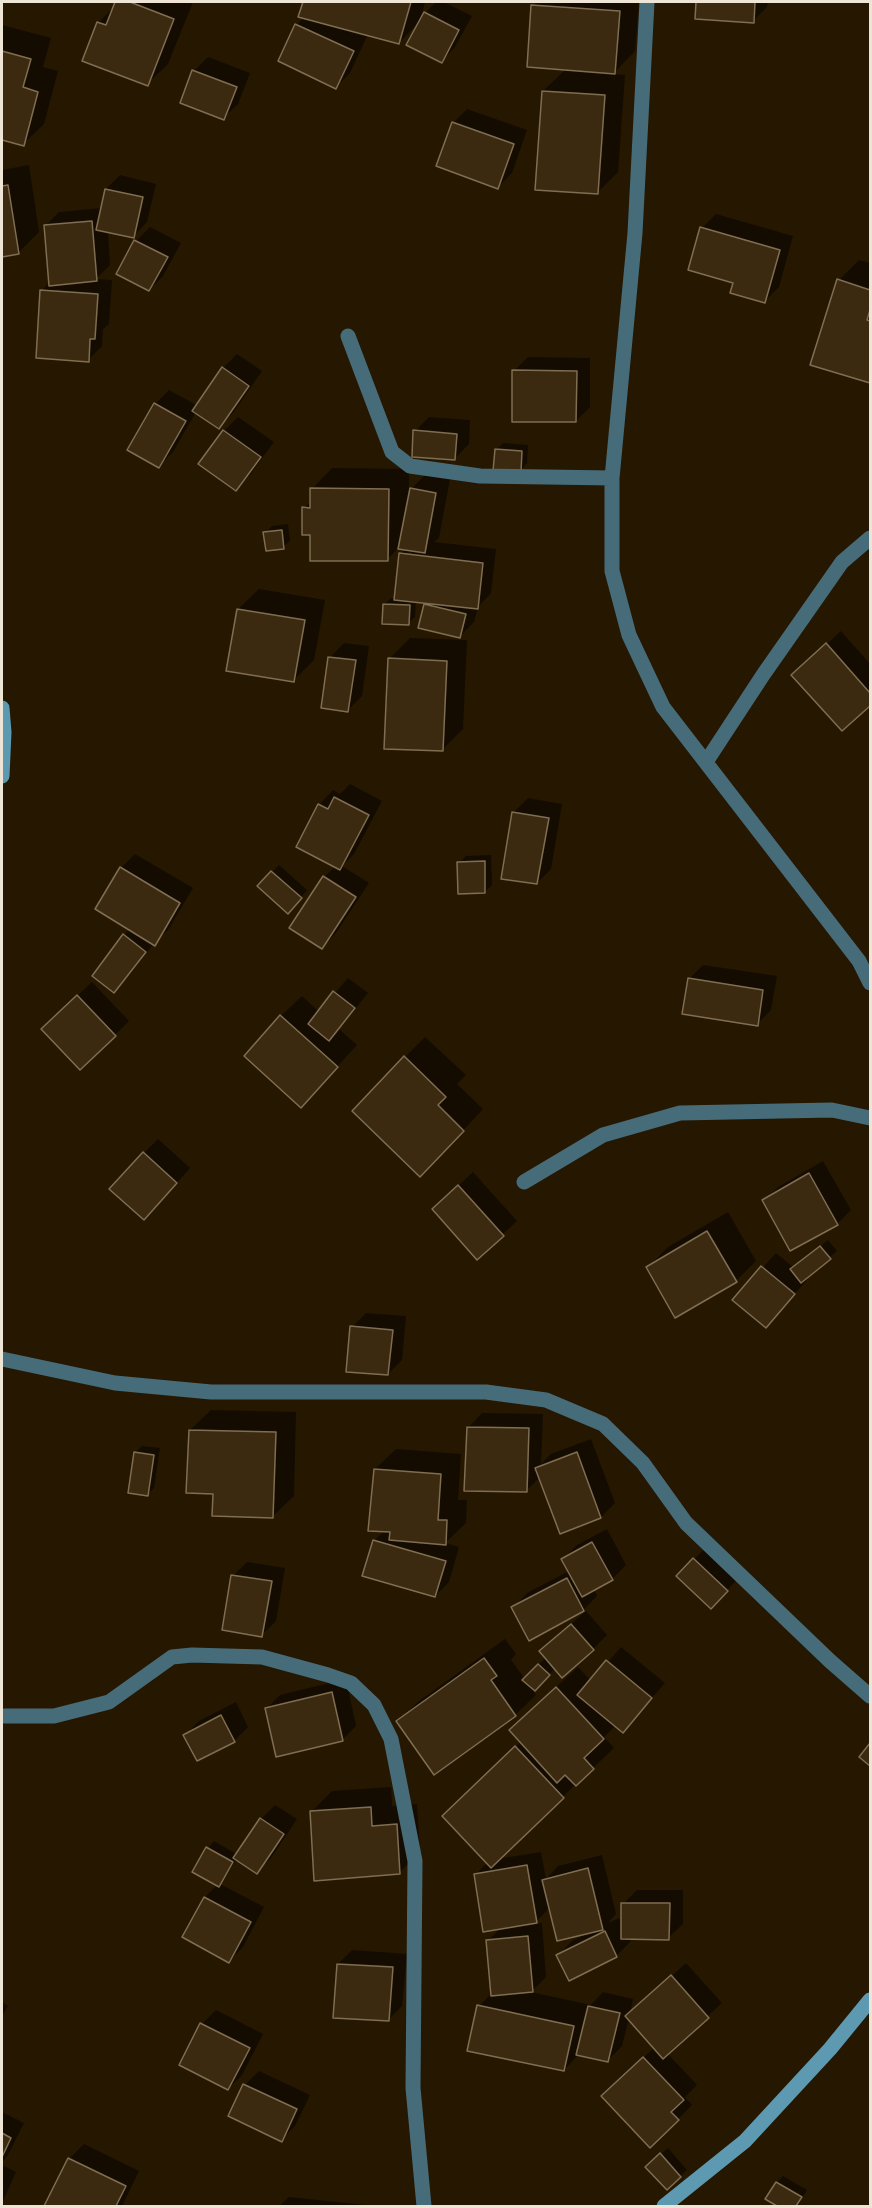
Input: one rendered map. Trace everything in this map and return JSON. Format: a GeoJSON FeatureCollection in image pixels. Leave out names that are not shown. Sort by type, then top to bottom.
{"type":"FeatureCollection","features":[{"type":"Feature","properties":{"kind":"street"},"geometry":{"type":"LineString","coordinates":[[647,2],[634,233],[612,478],[612,571],[629,635],[663,707],[859,961],[870,983]]}},
{"type":"Feature","properties":{"kind":"street"},"geometry":{"type":"LineString","coordinates":[[348,336],[392,452],[410,466],[480,476],[612,478]]}},
{"type":"Feature","properties":{"kind":"street"},"geometry":{"type":"LineString","coordinates":[[706,762],[842,562],[870,538]]}},
{"type":"Feature","properties":{"kind":"street"},"geometry":{"type":"LineString","coordinates":[[2,708],[4,732],[2,776]]}},
{"type":"Feature","properties":{"kind":"street"},"geometry":{"type":"LineString","coordinates":[[524,1182],[603,1135],[680,1113],[832,1110],[870,1118]]}},
{"type":"Feature","properties":{"kind":"street"},"geometry":{"type":"LineString","coordinates":[[2,1359],[115,1383],[211,1392],[486,1392],[546,1400],[603,1424],[644,1463],[686,1523],[830,1661],[870,1695]]}},
{"type":"Feature","properties":{"kind":"street"},"geometry":{"type":"LineString","coordinates":[[2,1716],[54,1716],[109,1702],[172,1657],[192,1655],[262,1658],[328,1675],[351,1683],[374,1705],[391,1739],[415,1861],[413,2088],[424,2206]]}},
{"type":"Feature","properties":{"kind":"street"},"geometry":{"type":"LineString","coordinates":[[664,2206],[745,2141],[830,2049],[870,2000]]}},
{"type":"Feature","properties":{"kind":"building"},"geometry":{"type":"Polygon","coordinates":[[[115,2],[130,2],[174,19],[148,86],[82,61],[97,22],[106,25],[115,2]]]}},
{"type":"Feature","properties":{"kind":"building"},"geometry":{"type":"Polygon","coordinates":[[[303,2],[411,2],[399,44],[298,17],[303,2]]]}},
{"type":"Feature","properties":{"kind":"building"},"geometry":{"type":"Polygon","coordinates":[[[696,2],[755,2],[754,23],[695,19],[696,2]]]}},
{"type":"Feature","properties":{"kind":"building"},"geometry":{"type":"Polygon","coordinates":[[[531,5],[620,11],[615,74],[527,67],[531,5]]]}},
{"type":"Feature","properties":{"kind":"building"},"geometry":{"type":"Polygon","coordinates":[[[424,12],[459,30],[442,63],[406,45],[424,12]]]}},
{"type":"Feature","properties":{"kind":"building"},"geometry":{"type":"Polygon","coordinates":[[[295,24],[354,51],[336,89],[278,61],[295,24]]]}},
{"type":"Feature","properties":{"kind":"building"},"geometry":{"type":"Polygon","coordinates":[[[2,51],[31,59],[23,87],[38,92],[24,146],[2,140],[2,51]]]}},
{"type":"Feature","properties":{"kind":"building"},"geometry":{"type":"Polygon","coordinates":[[[192,70],[237,87],[224,120],[180,103],[192,70]]]}},
{"type":"Feature","properties":{"kind":"building"},"geometry":{"type":"Polygon","coordinates":[[[542,91],[605,95],[598,194],[535,190],[542,91]]]}},
{"type":"Feature","properties":{"kind":"building"},"geometry":{"type":"Polygon","coordinates":[[[452,122],[514,144],[498,189],[436,166],[452,122]]]}},
{"type":"Feature","properties":{"kind":"building"},"geometry":{"type":"Polygon","coordinates":[[[8,185],[19,254],[2,257],[2,186],[8,185]]]}},
{"type":"Feature","properties":{"kind":"building"},"geometry":{"type":"Polygon","coordinates":[[[105,189],[143,197],[134,238],[96,230],[105,189]]]}},
{"type":"Feature","properties":{"kind":"building"},"geometry":{"type":"Polygon","coordinates":[[[92,221],[97,281],[49,286],[44,225],[92,221]]]}},
{"type":"Feature","properties":{"kind":"building"},"geometry":{"type":"Polygon","coordinates":[[[700,227],[780,250],[765,303],[730,293],[733,283],[688,270],[700,227]]]}},
{"type":"Feature","properties":{"kind":"building"},"geometry":{"type":"Polygon","coordinates":[[[134,240],[168,257],[149,291],[116,274],[134,240]]]}},
{"type":"Feature","properties":{"kind":"building"},"geometry":{"type":"Polygon","coordinates":[[[837,279],[870,290],[870,310],[867,320],[870,321],[870,383],[810,365],[837,279]]]}},
{"type":"Feature","properties":{"kind":"building"},"geometry":{"type":"Polygon","coordinates":[[[40,290],[98,294],[95,339],[90,339],[89,362],[36,358],[40,290]]]}},
{"type":"Feature","properties":{"kind":"building"},"geometry":{"type":"Polygon","coordinates":[[[222,367],[249,386],[219,429],[192,411],[222,367]]]}},
{"type":"Feature","properties":{"kind":"building"},"geometry":{"type":"Polygon","coordinates":[[[512,370],[577,371],[576,422],[512,422],[512,370]]]}},
{"type":"Feature","properties":{"kind":"building"},"geometry":{"type":"Polygon","coordinates":[[[154,403],[186,421],[159,468],[127,450],[154,403]]]}},
{"type":"Feature","properties":{"kind":"building"},"geometry":{"type":"Polygon","coordinates":[[[223,430],[261,457],[236,491],[198,464],[223,430]]]}},
{"type":"Feature","properties":{"kind":"building"},"geometry":{"type":"Polygon","coordinates":[[[413,430],[457,434],[455,460],[412,457],[413,430]]]}},
{"type":"Feature","properties":{"kind":"building"},"geometry":{"type":"Polygon","coordinates":[[[495,449],[522,451],[521,472],[493,471],[495,449]]]}},
{"type":"Feature","properties":{"kind":"building"},"geometry":{"type":"Polygon","coordinates":[[[310,488],[389,489],[388,561],[310,561],[310,535],[302,535],[302,507],[310,508],[310,488]]]}},
{"type":"Feature","properties":{"kind":"building"},"geometry":{"type":"Polygon","coordinates":[[[410,488],[436,493],[425,553],[398,549],[410,488]]]}},
{"type":"Feature","properties":{"kind":"building"},"geometry":{"type":"Polygon","coordinates":[[[282,530],[284,549],[266,551],[263,532],[282,530]]]}},
{"type":"Feature","properties":{"kind":"building"},"geometry":{"type":"Polygon","coordinates":[[[399,553],[483,563],[478,609],[394,600],[399,553]]]}},
{"type":"Feature","properties":{"kind":"building"},"geometry":{"type":"Polygon","coordinates":[[[383,604],[410,605],[409,625],[382,624],[383,604]]]}},
{"type":"Feature","properties":{"kind":"building"},"geometry":{"type":"Polygon","coordinates":[[[424,604],[466,614],[460,638],[418,628],[424,604]]]}},
{"type":"Feature","properties":{"kind":"building"},"geometry":{"type":"Polygon","coordinates":[[[237,609],[305,620],[294,682],[226,671],[237,609]]]}},
{"type":"Feature","properties":{"kind":"building"},"geometry":{"type":"Polygon","coordinates":[[[826,643],[870,693],[870,706],[842,731],[791,675],[826,643]]]}},
{"type":"Feature","properties":{"kind":"building"},"geometry":{"type":"Polygon","coordinates":[[[328,657],[356,660],[348,712],[321,708],[328,657]]]}},
{"type":"Feature","properties":{"kind":"building"},"geometry":{"type":"Polygon","coordinates":[[[388,658],[447,661],[443,751],[384,749],[388,658]]]}},
{"type":"Feature","properties":{"kind":"building"},"geometry":{"type":"Polygon","coordinates":[[[334,797],[369,815],[340,870],[296,847],[318,804],[328,809],[334,797]]]}},
{"type":"Feature","properties":{"kind":"building"},"geometry":{"type":"Polygon","coordinates":[[[512,812],[549,818],[537,884],[501,879],[512,812]]]}},
{"type":"Feature","properties":{"kind":"building"},"geometry":{"type":"Polygon","coordinates":[[[485,861],[485,893],[458,894],[457,862],[485,861]]]}},
{"type":"Feature","properties":{"kind":"building"},"geometry":{"type":"Polygon","coordinates":[[[120,867],[180,903],[155,946],[95,909],[120,867]]]}},
{"type":"Feature","properties":{"kind":"building"},"geometry":{"type":"Polygon","coordinates":[[[271,871],[302,898],[288,914],[257,886],[271,871]]]}},
{"type":"Feature","properties":{"kind":"building"},"geometry":{"type":"Polygon","coordinates":[[[323,876],[356,897],[322,949],[289,928],[323,876]]]}},
{"type":"Feature","properties":{"kind":"building"},"geometry":{"type":"Polygon","coordinates":[[[123,934],[146,952],[114,993],[92,976],[123,934]]]}},
{"type":"Feature","properties":{"kind":"building"},"geometry":{"type":"Polygon","coordinates":[[[688,978],[763,990],[758,1026],[682,1014],[688,978]]]}},
{"type":"Feature","properties":{"kind":"building"},"geometry":{"type":"Polygon","coordinates":[[[333,991],[355,1008],[329,1041],[308,1024],[333,991]]]}},
{"type":"Feature","properties":{"kind":"building"},"geometry":{"type":"Polygon","coordinates":[[[77,995],[116,1036],[80,1070],[41,1029],[77,995]]]}},
{"type":"Feature","properties":{"kind":"building"},"geometry":{"type":"Polygon","coordinates":[[[280,1015],[338,1067],[301,1108],[244,1056],[280,1015]]]}},
{"type":"Feature","properties":{"kind":"building"},"geometry":{"type":"Polygon","coordinates":[[[404,1056],[446,1097],[438,1105],[464,1131],[420,1177],[352,1111],[404,1056]]]}},
{"type":"Feature","properties":{"kind":"building"},"geometry":{"type":"Polygon","coordinates":[[[143,1152],[177,1183],[144,1220],[109,1189],[143,1152]]]}},
{"type":"Feature","properties":{"kind":"building"},"geometry":{"type":"Polygon","coordinates":[[[809,1173],[838,1225],[790,1251],[762,1200],[809,1173]]]}},
{"type":"Feature","properties":{"kind":"building"},"geometry":{"type":"Polygon","coordinates":[[[458,1185],[504,1236],[477,1260],[432,1209],[458,1185]]]}},
{"type":"Feature","properties":{"kind":"building"},"geometry":{"type":"Polygon","coordinates":[[[707,1231],[737,1282],[675,1318],[646,1267],[707,1231]]]}},
{"type":"Feature","properties":{"kind":"building"},"geometry":{"type":"Polygon","coordinates":[[[820,1246],[831,1259],[801,1283],[790,1269],[820,1246]]]}},
{"type":"Feature","properties":{"kind":"building"},"geometry":{"type":"Polygon","coordinates":[[[761,1266],[795,1294],[766,1328],[732,1300],[761,1266]]]}},
{"type":"Feature","properties":{"kind":"building"},"geometry":{"type":"Polygon","coordinates":[[[350,1326],[393,1330],[388,1375],[346,1372],[350,1326]]]}},
{"type":"Feature","properties":{"kind":"building"},"geometry":{"type":"Polygon","coordinates":[[[467,1427],[529,1428],[527,1492],[464,1491],[467,1427]]]}},
{"type":"Feature","properties":{"kind":"building"},"geometry":{"type":"Polygon","coordinates":[[[189,1430],[276,1432],[273,1518],[212,1516],[213,1494],[186,1493],[189,1430]]]}},
{"type":"Feature","properties":{"kind":"building"},"geometry":{"type":"Polygon","coordinates":[[[134,1452],[154,1455],[148,1496],[128,1493],[134,1452]]]}},
{"type":"Feature","properties":{"kind":"building"},"geometry":{"type":"Polygon","coordinates":[[[577,1452],[601,1518],[560,1534],[535,1468],[577,1452]]]}},
{"type":"Feature","properties":{"kind":"building"},"geometry":{"type":"Polygon","coordinates":[[[374,1469],[441,1474],[438,1520],[447,1520],[446,1545],[389,1540],[390,1532],[368,1531],[374,1469]]]}},
{"type":"Feature","properties":{"kind":"building"},"geometry":{"type":"Polygon","coordinates":[[[373,1540],[446,1561],[435,1597],[362,1576],[373,1540]]]}},
{"type":"Feature","properties":{"kind":"building"},"geometry":{"type":"Polygon","coordinates":[[[592,1542],[613,1580],[582,1597],[561,1559],[592,1542]]]}},
{"type":"Feature","properties":{"kind":"building"},"geometry":{"type":"Polygon","coordinates":[[[693,1558],[728,1591],[711,1609],[676,1576],[693,1558]]]}},
{"type":"Feature","properties":{"kind":"building"},"geometry":{"type":"Polygon","coordinates":[[[231,1575],[272,1581],[262,1637],[222,1630],[231,1575]]]}},
{"type":"Feature","properties":{"kind":"building"},"geometry":{"type":"Polygon","coordinates":[[[567,1578],[584,1611],[529,1641],[511,1607],[567,1578]]]}},
{"type":"Feature","properties":{"kind":"building"},"geometry":{"type":"Polygon","coordinates":[[[571,1624],[594,1650],[562,1678],[539,1651],[571,1624]]]}},
{"type":"Feature","properties":{"kind":"building"},"geometry":{"type":"Polygon","coordinates":[[[484,1658],[497,1676],[491,1680],[516,1716],[434,1775],[396,1721],[484,1658]]]}},
{"type":"Feature","properties":{"kind":"building"},"geometry":{"type":"Polygon","coordinates":[[[606,1660],[652,1698],[623,1733],[577,1695],[606,1660]]]}},
{"type":"Feature","properties":{"kind":"building"},"geometry":{"type":"Polygon","coordinates":[[[538,1664],[550,1675],[535,1691],[522,1680],[538,1664]]]}},
{"type":"Feature","properties":{"kind":"building"},"geometry":{"type":"Polygon","coordinates":[[[556,1687],[604,1739],[584,1758],[594,1769],[576,1786],[565,1775],[557,1783],[509,1730],[556,1687]]]}},
{"type":"Feature","properties":{"kind":"building"},"geometry":{"type":"Polygon","coordinates":[[[332,1692],[343,1741],[276,1757],[265,1708],[332,1692]]]}},
{"type":"Feature","properties":{"kind":"building"},"geometry":{"type":"Polygon","coordinates":[[[221,1715],[235,1742],[197,1761],[183,1735],[221,1715]]]}},
{"type":"Feature","properties":{"kind":"building"},"geometry":{"type":"Polygon","coordinates":[[[870,1743],[870,1766],[859,1757],[870,1743]]]}},
{"type":"Feature","properties":{"kind":"building"},"geometry":{"type":"Polygon","coordinates":[[[515,1746],[564,1798],[491,1868],[442,1816],[515,1746]]]}},
{"type":"Feature","properties":{"kind":"building"},"geometry":{"type":"Polygon","coordinates":[[[371,1807],[372,1826],[397,1824],[400,1874],[314,1881],[310,1811],[371,1807]]]}},
{"type":"Feature","properties":{"kind":"building"},"geometry":{"type":"Polygon","coordinates":[[[260,1818],[284,1834],[257,1874],[233,1858],[260,1818]]]}},
{"type":"Feature","properties":{"kind":"building"},"geometry":{"type":"Polygon","coordinates":[[[206,1847],[233,1862],[219,1887],[192,1872],[206,1847]]]}},
{"type":"Feature","properties":{"kind":"building"},"geometry":{"type":"Polygon","coordinates":[[[527,1865],[537,1923],[483,1932],[474,1874],[527,1865]]]}},
{"type":"Feature","properties":{"kind":"building"},"geometry":{"type":"Polygon","coordinates":[[[588,1868],[603,1930],[557,1941],[542,1880],[588,1868]]]}},
{"type":"Feature","properties":{"kind":"building"},"geometry":{"type":"Polygon","coordinates":[[[204,1897],[251,1922],[229,1963],[182,1937],[204,1897]]]}},
{"type":"Feature","properties":{"kind":"building"},"geometry":{"type":"Polygon","coordinates":[[[621,1903],[670,1903],[669,1940],[621,1939],[621,1903]]]}},
{"type":"Feature","properties":{"kind":"building"},"geometry":{"type":"Polygon","coordinates":[[[605,1931],[617,1957],[569,1981],[556,1955],[605,1931]]]}},
{"type":"Feature","properties":{"kind":"building"},"geometry":{"type":"Polygon","coordinates":[[[528,1936],[533,1992],[491,1996],[486,1940],[528,1936]]]}},
{"type":"Feature","properties":{"kind":"building"},"geometry":{"type":"Polygon","coordinates":[[[337,1964],[393,1967],[389,2021],[333,2018],[337,1964]]]}},
{"type":"Feature","properties":{"kind":"building"},"geometry":{"type":"Polygon","coordinates":[[[671,1975],[709,2018],[663,2059],[625,2016],[671,1975]]]}},
{"type":"Feature","properties":{"kind":"building"},"geometry":{"type":"Polygon","coordinates":[[[477,2005],[574,2026],[564,2071],[467,2051],[477,2005]]]}},
{"type":"Feature","properties":{"kind":"building"},"geometry":{"type":"Polygon","coordinates":[[[588,2006],[620,2013],[608,2062],[576,2055],[588,2006]]]}},
{"type":"Feature","properties":{"kind":"building"},"geometry":{"type":"Polygon","coordinates":[[[200,2023],[250,2048],[228,2090],[179,2065],[200,2023]]]}},
{"type":"Feature","properties":{"kind":"building"},"geometry":{"type":"Polygon","coordinates":[[[643,2057],[684,2100],[671,2112],[679,2120],[650,2148],[601,2096],[643,2057]]]}},
{"type":"Feature","properties":{"kind":"building"},"geometry":{"type":"Polygon","coordinates":[[[243,2084],[297,2109],[282,2142],[228,2116],[243,2084]]]}},
{"type":"Feature","properties":{"kind":"building"},"geometry":{"type":"Polygon","coordinates":[[[2,2133],[11,2138],[2,2157],[2,2133]]]}},
{"type":"Feature","properties":{"kind":"building"},"geometry":{"type":"Polygon","coordinates":[[[660,2153],[681,2177],[667,2190],[645,2167],[660,2153]]]}},
{"type":"Feature","properties":{"kind":"building"},"geometry":{"type":"Polygon","coordinates":[[[68,2158],[126,2186],[116,2206],[44,2206],[68,2158]]]}},
{"type":"Feature","properties":{"kind":"building"},"geometry":{"type":"Polygon","coordinates":[[[776,2182],[802,2197],[796,2206],[777,2206],[765,2199],[776,2182]]]}}]}
